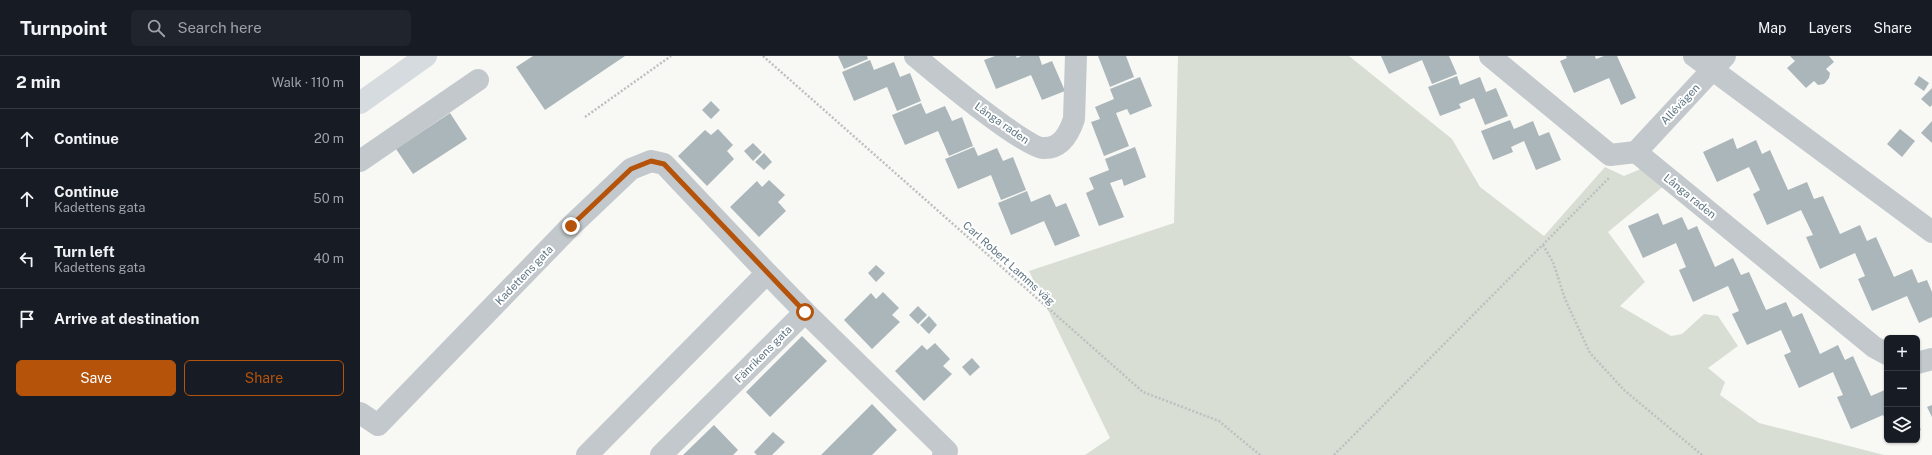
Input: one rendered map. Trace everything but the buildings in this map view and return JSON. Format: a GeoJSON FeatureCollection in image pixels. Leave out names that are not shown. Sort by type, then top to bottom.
{"type":"FeatureCollection","features":[{"type":"Feature","properties":{"kind":"street"},"geometry":{"type":"LineString","coordinates":[[360,103],[426,56]]}},
{"type":"Feature","properties":{"kind":"street","name":"Långa raden"},"geometry":{"type":"LineString","coordinates":[[915,56],[958,92],[1023,139],[1043,149],[1059,144],[1067,137],[1074,119],[1076,56]]}},
{"type":"Feature","properties":{"kind":"street"},"geometry":{"type":"LineString","coordinates":[[1490,56],[1610,155],[1636,152]]}},
{"type":"Feature","properties":{"kind":"street"},"geometry":{"type":"LineString","coordinates":[[1694,56],[1718,62],[1932,232]]}},
{"type":"Feature","properties":{"kind":"street","name":"Allévägen"},"geometry":{"type":"LineString","coordinates":[[1636,152],[1718,62]]}},
{"type":"Feature","properties":{"kind":"street"},"geometry":{"type":"LineString","coordinates":[[360,161],[478,80]]}},
{"type":"Feature","properties":{"kind":"street","name":"Långa raden"},"geometry":{"type":"LineString","coordinates":[[1636,152],[1874,347],[1884,352]]}},
{"type":"Feature","properties":{"kind":"street","name":"Kadettens gata"},"geometry":{"type":"LineString","coordinates":[[360,413],[378,425],[571,226],[631,169],[651,161],[664,164],[767,273]]}},
{"type":"Feature","properties":{"kind":"street"},"geometry":{"type":"LineString","coordinates":[[587,455],[767,273],[947,451],[943,455]]}},
{"type":"Feature","properties":{"kind":"street","name":"Fänrikens gata"},"geometry":{"type":"LineString","coordinates":[[661,455],[805,312]]}},
{"type":"Feature","properties":{"kind":"street"},"geometry":{"type":"LineString","coordinates":[[1920,362],[1932,359]]}},
{"type":"Feature","properties":{"kind":"path"},"geometry":{"type":"LineString","coordinates":[[585,117],[671,56]]}},
{"type":"Feature","properties":{"kind":"path","name":"Carl Robert Lamms väg"},"geometry":{"type":"LineString","coordinates":[[763,56],[1143,392],[1219,421],[1260,455]]}},
{"type":"Feature","properties":{"kind":"path"},"geometry":{"type":"LineString","coordinates":[[1334,455],[1636,152]]}},
{"type":"Feature","properties":{"kind":"path"},"geometry":{"type":"LineString","coordinates":[[1543,245],[1553,262],[1565,299],[1590,353],[1624,390],[1702,455]]}},
{"type":"Feature","properties":{"kind":"shaded area"},"geometry":{"type":"Polygon","coordinates":[[[1178,56],[1349,56],[1452,139],[1480,187],[1544,236],[1605,167],[1624,176],[1643,168],[1665,185],[1608,232],[1645,282],[1620,306],[1671,336],[1682,334],[1704,314],[1718,316],[1738,346],[1708,368],[1725,382],[1720,395],[1759,423],[1884,455],[1085,455],[1110,438],[1029,271],[1174,223],[1178,56]]]}},
{"type":"Feature","properties":{"kind":"route"},"geometry":{"type":"LineString","coordinates":[[571,226],[631,169],[651,161],[664,164],[805,312]]}}]}
